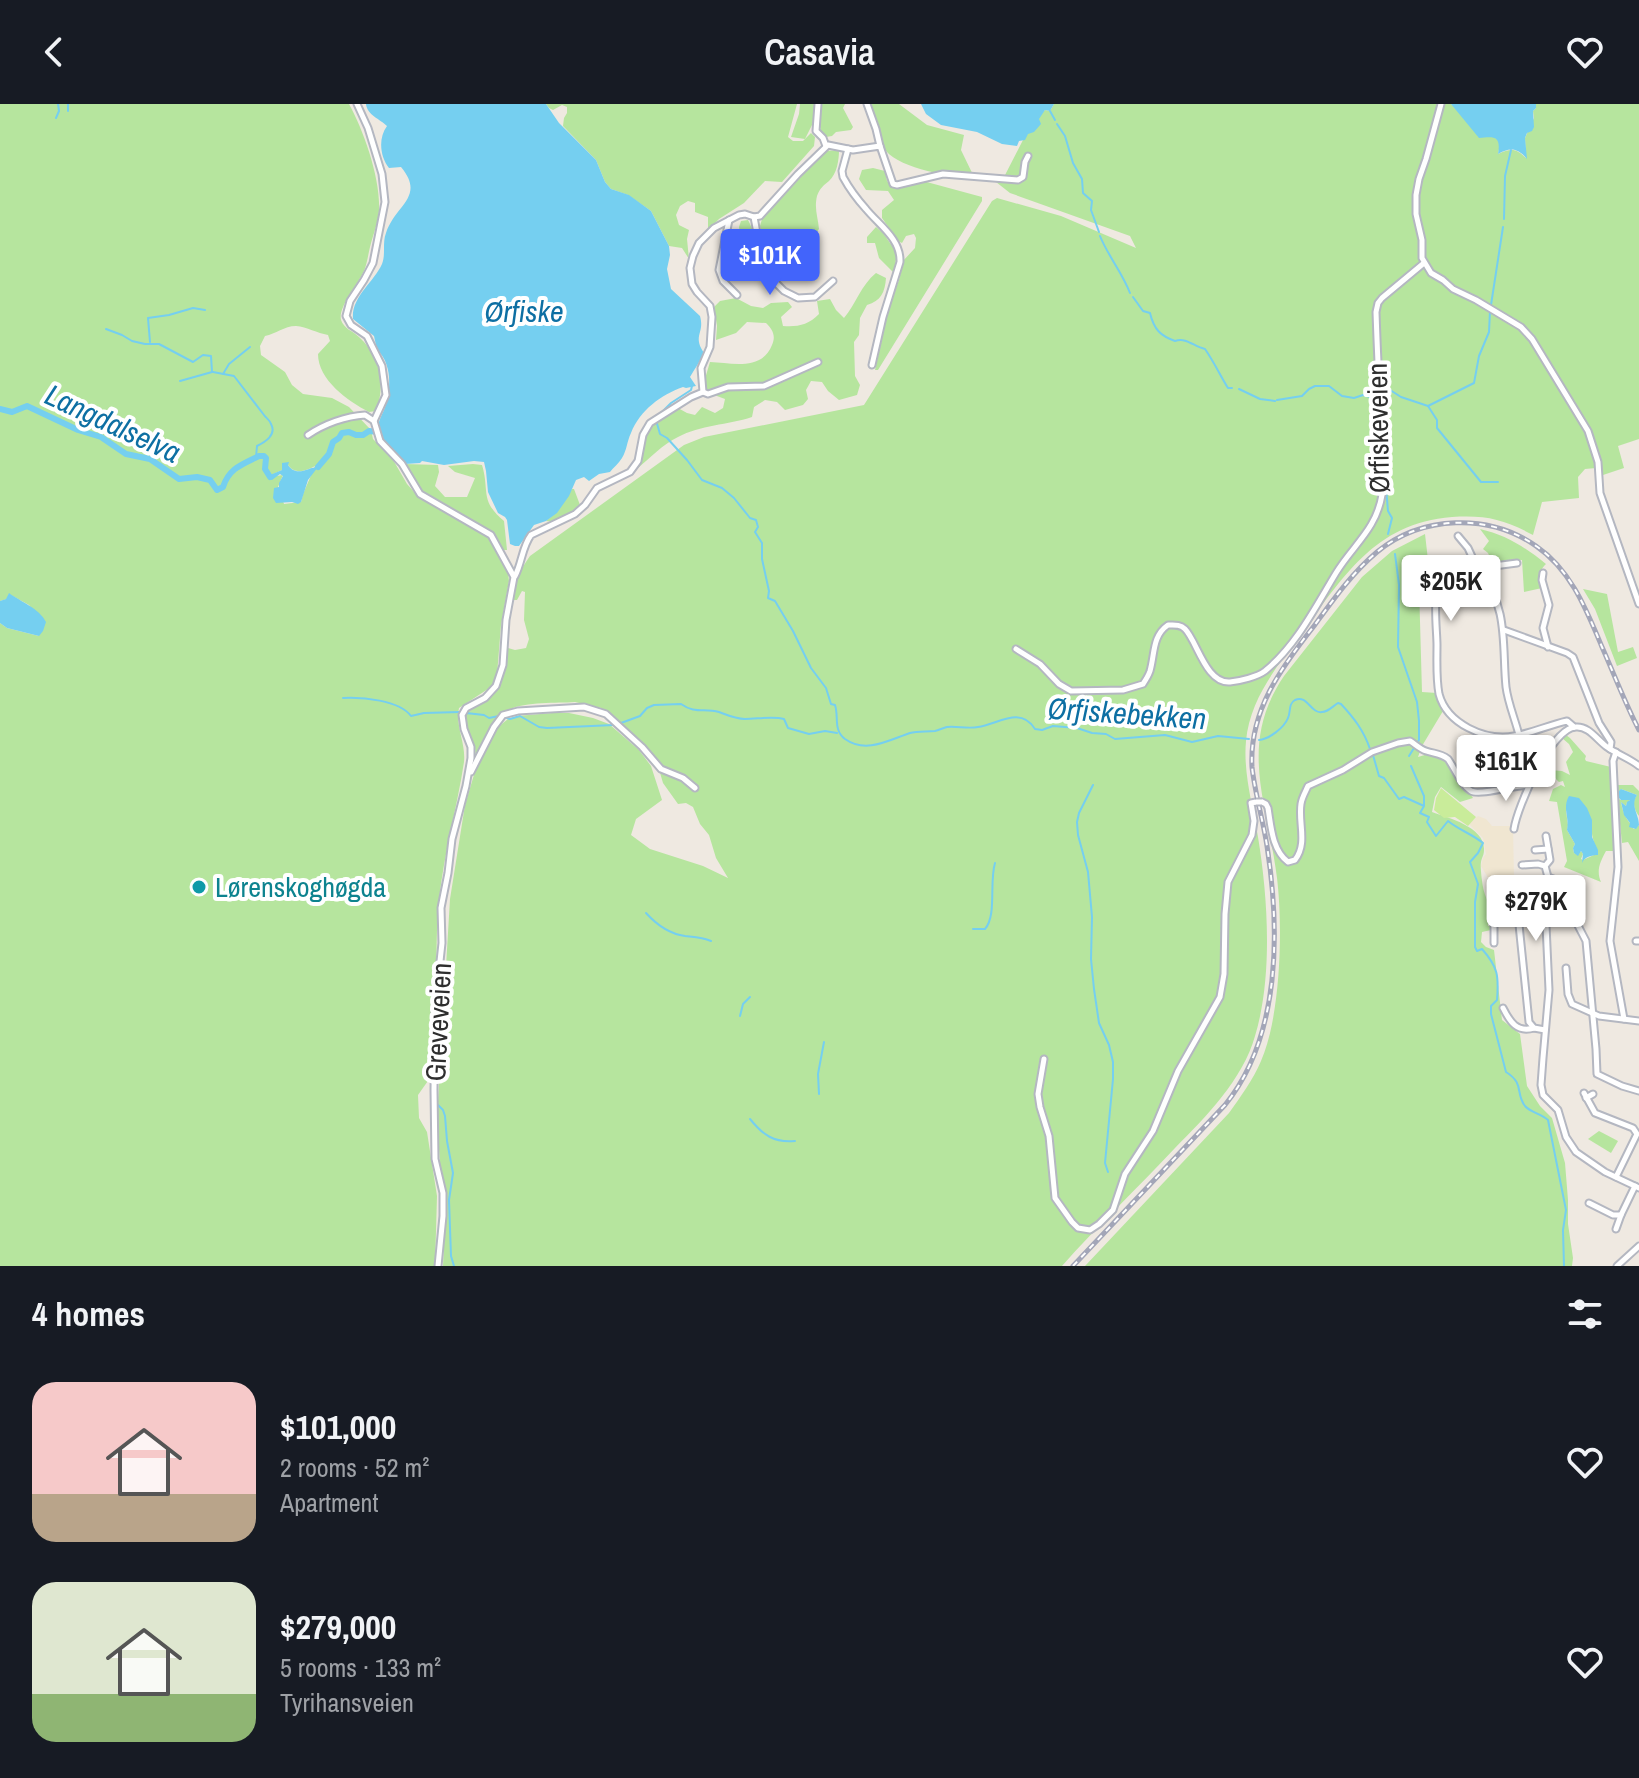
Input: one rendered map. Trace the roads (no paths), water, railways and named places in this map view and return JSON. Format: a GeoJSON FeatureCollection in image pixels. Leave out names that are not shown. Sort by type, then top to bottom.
{"type":"FeatureCollection","features":[{"type":"Feature","properties":{"kind":"street"},"geometry":{"type":"LineString","coordinates":[[357,104],[368,128],[385,189],[373,263],[346,310],[348,321],[367,336],[382,366],[386,395],[374,421],[377,432],[380,441],[402,464],[420,494],[491,535],[514,577],[531,535],[575,514],[597,488],[627,474],[637,464],[643,435],[650,423],[701,393],[708,394],[728,387],[764,386],[818,362]]}},
{"type":"Feature","properties":{"kind":"street"},"geometry":{"type":"LineString","coordinates":[[818,104],[816,131],[826,146]]}},
{"type":"Feature","properties":{"kind":"street"},"geometry":{"type":"LineString","coordinates":[[867,104],[893,184],[943,174],[1018,180],[1023,177],[1028,156]]}},
{"type":"Feature","properties":{"kind":"street"},"geometry":{"type":"LineString","coordinates":[[1441,104],[1416,195],[1422,258],[1431,273],[1453,289],[1521,327],[1532,339],[1586,426],[1598,462],[1598,485],[1603,506],[1639,604]]}},
{"type":"Feature","properties":{"kind":"street"},"geometry":{"type":"LineString","coordinates":[[701,393],[701,368],[710,347],[712,317],[710,306],[692,284],[690,264],[699,243],[714,228],[730,219],[742,214],[754,217],[762,214],[826,146],[848,149],[880,146]]}},
{"type":"Feature","properties":{"kind":"street"},"geometry":{"type":"LineString","coordinates":[[848,149],[843,177],[891,237],[900,254],[872,365]]}},
{"type":"Feature","properties":{"kind":"street"},"geometry":{"type":"LineString","coordinates":[[754,217],[764,271],[784,291],[798,298],[815,297],[833,281]]}},
{"type":"Feature","properties":{"kind":"street"},"geometry":{"type":"LineString","coordinates":[[730,219],[719,270],[723,281],[737,295]]}},
{"type":"Feature","properties":{"kind":"street","name":"Ørfiskeveien"},"geometry":{"type":"LineString","coordinates":[[1016,649],[1040,664],[1064,689],[1131,689],[1143,684],[1150,671],[1161,630],[1172,624],[1185,629],[1199,657],[1218,679],[1232,681],[1266,670],[1293,641],[1337,571],[1373,523],[1384,480],[1379,448],[1376,312],[1382,298],[1424,263]]}},
{"type":"Feature","properties":{"kind":"street"},"geometry":{"type":"LineString","coordinates":[[308,435],[356,415],[365,415],[374,421]]}},
{"type":"Feature","properties":{"kind":"street"},"geometry":{"type":"LineString","coordinates":[[1458,536],[1468,548],[1496,602],[1503,630],[1508,700],[1519,735]]}},
{"type":"Feature","properties":{"kind":"street"},"geometry":{"type":"LineString","coordinates":[[1482,576],[1494,566],[1517,563]]}},
{"type":"Feature","properties":{"kind":"street"},"geometry":{"type":"LineString","coordinates":[[1482,576],[1471,572],[1456,574],[1445,579],[1438,589],[1440,695],[1449,713],[1471,729],[1497,736],[1519,735],[1565,722],[1571,723],[1572,728]]}},
{"type":"Feature","properties":{"kind":"street"},"geometry":{"type":"LineString","coordinates":[[1543,573],[1550,608],[1543,628],[1548,647]]}},
{"type":"Feature","properties":{"kind":"street","name":"Greveveien"},"geometry":{"type":"LineString","coordinates":[[438,1266],[443,1193],[435,1159],[435,1007],[442,943],[441,908],[452,839],[472,750],[462,715],[466,708],[489,695],[496,686],[503,665],[506,620],[514,577]]}},
{"type":"Feature","properties":{"kind":"street"},"geometry":{"type":"LineString","coordinates":[[1503,630],[1573,657],[1599,723],[1611,743],[1618,867],[1610,944],[1624,1019]]}},
{"type":"Feature","properties":{"kind":"street","name":"Greveveien"},"geometry":{"type":"LineString","coordinates":[[467,781],[494,727],[507,713],[575,706],[606,714],[661,769],[683,778],[695,788]]}},
{"type":"Feature","properties":{"kind":"street"},"geometry":{"type":"LineString","coordinates":[[1514,829],[1517,813],[1536,771],[1559,736],[1572,728],[1586,729],[1639,766]]}},
{"type":"Feature","properties":{"kind":"street"},"geometry":{"type":"LineString","coordinates":[[1044,1059],[1038,1094],[1049,1136],[1055,1198],[1078,1228],[1090,1230],[1113,1210],[1125,1174],[1153,1131],[1178,1071],[1220,997],[1228,882],[1252,835],[1254,821],[1251,803],[1266,804],[1279,855],[1288,862],[1295,860],[1302,845],[1301,806],[1308,786],[1371,753],[1404,741],[1446,757],[1473,792],[1529,785]]}},
{"type":"Feature","properties":{"kind":"street"},"geometry":{"type":"LineString","coordinates":[[1545,866],[1550,860],[1546,836]]}},
{"type":"Feature","properties":{"kind":"street"},"geometry":{"type":"LineString","coordinates":[[1535,850],[1548,849]]}},
{"type":"Feature","properties":{"kind":"street"},"geometry":{"type":"LineString","coordinates":[[1522,865],[1545,866]]}},
{"type":"Feature","properties":{"kind":"street"},"geometry":{"type":"LineString","coordinates":[[1545,866],[1548,877],[1553,879],[1586,941],[1597,1074],[1639,1091]]}},
{"type":"Feature","properties":{"kind":"street"},"geometry":{"type":"LineString","coordinates":[[1548,877],[1544,882],[1549,990],[1541,1085],[1546,1100],[1554,1105],[1560,1115],[1570,1144],[1586,1160],[1637,1187],[1616,1229]]}},
{"type":"Feature","properties":{"kind":"street"},"geometry":{"type":"LineString","coordinates":[[1494,943],[1495,910],[1518,915],[1529,1018],[1534,1028]]}},
{"type":"Feature","properties":{"kind":"street"},"geometry":{"type":"LineString","coordinates":[[1566,968],[1572,1004],[1593,1014],[1639,1021]]}},
{"type":"Feature","properties":{"kind":"street"},"geometry":{"type":"LineString","coordinates":[[1503,1008],[1518,1029],[1545,1030]]}},
{"type":"Feature","properties":{"kind":"street"},"geometry":{"type":"LineString","coordinates":[[1593,1094],[1585,1095],[1595,1113],[1633,1128],[1637,1134],[1616,1177]]}},
{"type":"Feature","properties":{"kind":"street"},"geometry":{"type":"LineString","coordinates":[[1589,1203],[1613,1215],[1621,1215]]}},
{"type":"Feature","properties":{"kind":"street"},"geometry":{"type":"LineString","coordinates":[[1617,1266],[1639,1246]]}},
{"type":"Feature","properties":{"kind":"water","name":"Ørfiske"},"geometry":{"type":"Polygon","coordinates":[[[366,104],[546,104],[559,123],[596,160],[611,189],[629,195],[651,211],[669,246],[667,269],[671,289],[700,316],[699,342],[704,353],[690,377],[696,386],[675,390],[652,404],[635,425],[624,455],[610,472],[599,474],[589,481],[584,477],[576,480],[557,513],[534,525],[519,546],[510,544],[507,520],[498,513],[488,492],[484,462],[444,465],[422,461],[405,464],[380,435],[379,422],[388,395],[388,370],[377,350],[374,336],[353,319],[353,311],[382,264],[386,233],[410,194],[410,186],[401,167],[389,168],[386,164],[381,142],[387,126],[371,114],[366,104]]]}},
{"type":"Feature","properties":{"kind":"water"},"geometry":{"type":"Polygon","coordinates":[[[921,104],[1054,104],[1050,111],[1045,110],[1039,119],[1041,124],[1034,132],[1019,141],[1017,146],[1002,144],[977,132],[941,125],[926,114],[921,104]]]}},
{"type":"Feature","properties":{"kind":"water"},"geometry":{"type":"Polygon","coordinates":[[[1451,104],[1536,104],[1534,127],[1525,138],[1527,159],[1514,150],[1498,154],[1498,140],[1493,137],[1479,138],[1451,104]]]}},
{"type":"Feature","properties":{"kind":"water"},"geometry":{"type":"Polygon","coordinates":[[[289,462],[288,465],[295,471],[318,467],[308,480],[301,502],[276,503],[274,488],[279,487],[283,476],[280,474],[272,480],[270,475],[282,470],[282,463],[289,462]]]}},
{"type":"Feature","properties":{"kind":"water"},"geometry":{"type":"Polygon","coordinates":[[[9,593],[43,617],[46,622],[39,636],[7,628],[0,623],[0,601],[6,599],[9,593]]]}},
{"type":"Feature","properties":{"kind":"water"},"geometry":{"type":"Polygon","coordinates":[[[1621,789],[1637,795],[1635,806],[1639,825],[1636,829],[1629,827],[1630,823],[1624,815],[1621,802],[1626,806],[1630,800],[1618,797],[1621,789]]]}},
{"type":"Feature","properties":{"kind":"water"},"geometry":{"type":"Polygon","coordinates":[[[1569,796],[1579,798],[1587,808],[1592,820],[1592,837],[1598,850],[1598,855],[1584,859],[1582,863],[1583,854],[1581,851],[1578,856],[1574,853],[1575,844],[1567,830],[1566,805],[1569,796]]]}},
{"type":"Feature","properties":{"kind":"waterway"},"geometry":{"type":"LineString","coordinates":[[56,118],[58,104]]}},
{"type":"Feature","properties":{"kind":"waterway"},"geometry":{"type":"LineString","coordinates":[[68,104],[68,111]]}},
{"type":"Feature","properties":{"kind":"waterway"},"geometry":{"type":"LineString","coordinates":[[1050,111],[1055,120]]}},
{"type":"Feature","properties":{"kind":"waterway"},"geometry":{"type":"LineString","coordinates":[[1057,124],[1082,179],[1083,193],[1092,201],[1091,210],[1099,232]]}},
{"type":"Feature","properties":{"kind":"waterway"},"geometry":{"type":"LineString","coordinates":[[1504,219],[1505,176],[1511,150]]}},
{"type":"Feature","properties":{"kind":"waterway"},"geometry":{"type":"LineString","coordinates":[[1491,305],[1503,227]]}},
{"type":"Feature","properties":{"kind":"waterway"},"geometry":{"type":"LineString","coordinates":[[1100,236],[1130,293]]}},
{"type":"Feature","properties":{"kind":"waterway"},"geometry":{"type":"LineString","coordinates":[[1133,297],[1143,311],[1150,313],[1162,334],[1205,349],[1228,388],[1232,388]]}},
{"type":"Feature","properties":{"kind":"waterway"},"geometry":{"type":"LineString","coordinates":[[150,342],[148,318],[193,308],[205,310]]}},
{"type":"Feature","properties":{"kind":"waterway"},"geometry":{"type":"LineString","coordinates":[[1384,468],[1383,390],[1387,388],[1401,397],[1428,406],[1474,383],[1479,356],[1489,332],[1490,311]]}},
{"type":"Feature","properties":{"kind":"waterway"},"geometry":{"type":"LineString","coordinates":[[106,329],[132,341],[159,344],[193,362],[203,355],[211,356],[212,372],[180,381]]}},
{"type":"Feature","properties":{"kind":"waterway"},"geometry":{"type":"LineString","coordinates":[[223,374],[229,364],[250,347]]}},
{"type":"Feature","properties":{"kind":"waterway"},"geometry":{"type":"LineString","coordinates":[[213,372],[234,376],[270,423],[271,435],[257,446],[256,457]]}},
{"type":"Feature","properties":{"kind":"waterway","name":"Ørfiskebekken"},"geometry":{"type":"LineString","coordinates":[[659,415],[692,386]]}},
{"type":"Feature","properties":{"kind":"waterway"},"geometry":{"type":"LineString","coordinates":[[1277,400],[1302,396],[1315,386],[1329,386],[1342,396],[1354,398],[1363,395],[1377,399]]}},
{"type":"Feature","properties":{"kind":"waterway"},"geometry":{"type":"LineString","coordinates":[[1239,389],[1260,399],[1275,401]]}},
{"type":"Feature","properties":{"kind":"waterway","name":"Langdalselva"},"geometry":{"type":"LineString","coordinates":[[0,409],[12,412],[27,406],[78,430],[101,437],[126,454],[150,459],[179,479],[197,477],[210,480],[217,490],[223,487],[233,471],[259,456],[266,458],[265,469],[270,477]]}},
{"type":"Feature","properties":{"kind":"waterway"},"geometry":{"type":"LineString","coordinates":[[1428,406],[1437,420],[1437,428],[1481,482],[1498,482]]}},
{"type":"Feature","properties":{"kind":"waterway","name":"Ørfiskebekken"},"geometry":{"type":"LineString","coordinates":[[656,420],[660,434],[667,438],[702,480],[722,488],[750,518],[756,520],[758,527],[755,532],[762,543],[768,598],[775,601],[811,668],[826,688],[831,704],[835,705],[839,732],[845,739],[869,746],[913,732],[985,726],[1015,717],[1029,722],[1035,729],[1053,726],[1077,728],[1115,739],[1165,735],[1192,742],[1218,736],[1249,739]]}},
{"type":"Feature","properties":{"kind":"waterway","name":"Langdalselva"},"geometry":{"type":"LineString","coordinates":[[318,467],[342,433],[363,435],[369,431],[378,432]]}},
{"type":"Feature","properties":{"kind":"waterway"},"geometry":{"type":"LineString","coordinates":[[1385,475],[1388,511],[1392,518],[1388,534]]}},
{"type":"Feature","properties":{"kind":"waterway"},"geometry":{"type":"LineString","coordinates":[[1395,554],[1399,585],[1398,647],[1417,702],[1419,721],[1419,740],[1409,756]]}},
{"type":"Feature","properties":{"kind":"waterway"},"geometry":{"type":"LineString","coordinates":[[343,698],[389,703],[411,716],[460,712]]}},
{"type":"Feature","properties":{"kind":"waterway","name":"Ørfiskebekken"},"geometry":{"type":"LineString","coordinates":[[1259,740],[1280,729],[1288,718],[1291,704],[1299,699],[1318,712],[1341,704],[1358,725],[1370,749]]}},
{"type":"Feature","properties":{"kind":"waterway"},"geometry":{"type":"LineString","coordinates":[[621,723],[640,716],[654,705],[681,704],[735,718],[784,719],[788,728],[809,734],[825,731],[837,733]]}},
{"type":"Feature","properties":{"kind":"waterway"},"geometry":{"type":"LineString","coordinates":[[466,713],[489,718],[499,716]]}},
{"type":"Feature","properties":{"kind":"waterway"},"geometry":{"type":"LineString","coordinates":[[504,717],[520,716],[547,728],[614,725]]}},
{"type":"Feature","properties":{"kind":"waterway","name":"Ørfiskebekken"},"geometry":{"type":"LineString","coordinates":[[1373,755],[1379,776],[1384,778],[1399,799],[1404,797],[1424,806],[1420,813],[1429,817],[1427,822],[1436,836],[1448,821],[1483,843],[1470,862],[1478,884],[1475,947],[1477,951],[1482,949],[1496,972],[1497,1000],[1491,1006],[1491,1014],[1506,1072],[1516,1081],[1525,1106],[1548,1120],[1566,1210],[1564,1266]]}},
{"type":"Feature","properties":{"kind":"waterway"},"geometry":{"type":"LineString","coordinates":[[1411,766],[1424,796],[1424,805]]}},
{"type":"Feature","properties":{"kind":"waterway"},"geometry":{"type":"LineString","coordinates":[[1093,785],[1077,822],[1088,872],[1092,917],[1091,959],[1099,1023],[1113,1062],[1105,1163],[1108,1172]]}},
{"type":"Feature","properties":{"kind":"waterway"},"geometry":{"type":"LineString","coordinates":[[973,929],[985,929],[989,923],[995,863]]}},
{"type":"Feature","properties":{"kind":"waterway"},"geometry":{"type":"LineString","coordinates":[[646,913],[674,933],[711,941]]}},
{"type":"Feature","properties":{"kind":"waterway"},"geometry":{"type":"LineString","coordinates":[[740,1016],[743,1004],[750,997]]}},
{"type":"Feature","properties":{"kind":"waterway"},"geometry":{"type":"LineString","coordinates":[[819,1094],[818,1074],[824,1042]]}},
{"type":"Feature","properties":{"kind":"waterway"},"geometry":{"type":"LineString","coordinates":[[437,1063],[437,1077]]}},
{"type":"Feature","properties":{"kind":"waterway"},"geometry":{"type":"LineString","coordinates":[[437,1104],[445,1116],[453,1173],[449,1200],[454,1266]]}},
{"type":"Feature","properties":{"kind":"waterway"},"geometry":{"type":"LineString","coordinates":[[750,1119],[770,1137],[795,1141]]}},
{"type":"Feature","properties":{"kind":"railway"},"geometry":{"type":"LineString","coordinates":[[1073,1266],[1225,1105],[1243,1078],[1257,1047],[1272,981],[1274,912],[1265,836],[1252,767],[1256,727],[1279,674],[1343,587],[1368,560],[1395,540],[1414,531],[1456,523],[1498,528],[1536,546],[1559,567],[1576,591],[1639,730]]}},
{"type":"Feature","properties":{"kind":"place","name":"Lørenskoghøgda"},"geometry":{"type":"Point","coordinates":[199,887]}}]}
